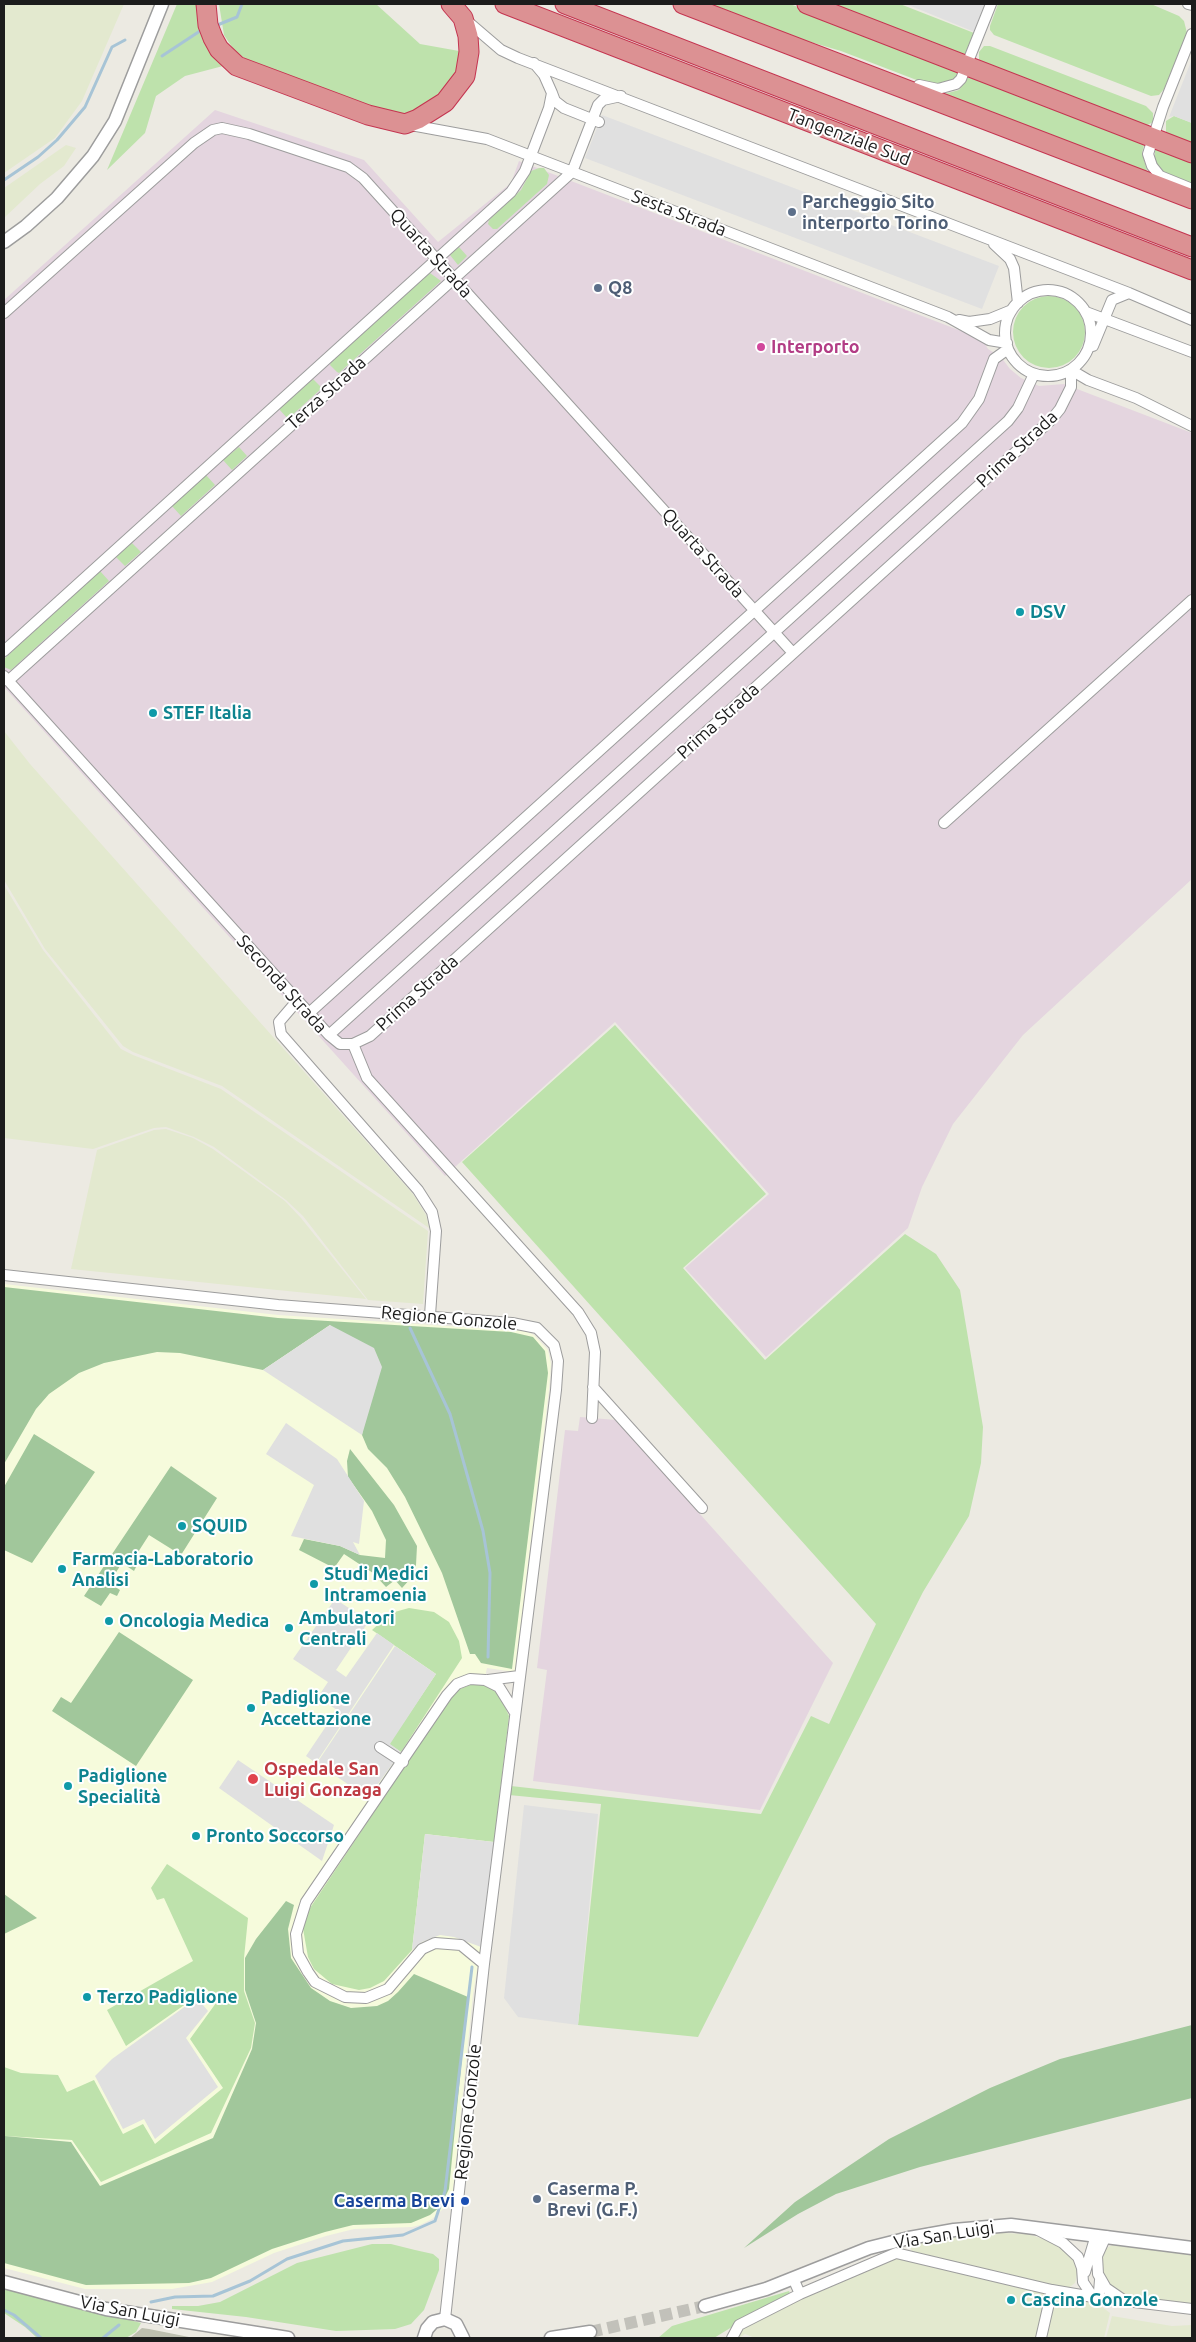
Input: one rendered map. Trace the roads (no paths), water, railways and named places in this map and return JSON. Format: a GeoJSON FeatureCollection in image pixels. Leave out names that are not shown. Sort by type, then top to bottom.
{"type":"FeatureCollection","features":[{"type":"Feature","properties":{"kind":"highway"},"geometry":{"type":"LineString","coordinates":[[206,4],[208,25],[219,49],[237,66],[377,118],[405,124],[418,119],[445,102],[465,76],[469,52],[457,11]]}},
{"type":"Feature","properties":{"kind":"highway","name":"Tangenziale Sud"},"geometry":{"type":"LineString","coordinates":[[505,4],[1192,270]]}},
{"type":"Feature","properties":{"kind":"highway","name":"Tangenziale Sud"},"geometry":{"type":"LineString","coordinates":[[565,4],[1192,247]]}},
{"type":"Feature","properties":{"kind":"highway"},"geometry":{"type":"LineString","coordinates":[[683,4],[1192,199]]}},
{"type":"Feature","properties":{"kind":"highway"},"geometry":{"type":"LineString","coordinates":[[807,4],[1192,153]]}},
{"type":"Feature","properties":{"kind":"street"},"geometry":{"type":"LineString","coordinates":[[4,242],[26,226],[57,198],[93,156],[115,122],[162,4]]}},
{"type":"Feature","properties":{"kind":"street"},"geometry":{"type":"LineString","coordinates":[[800,48],[876,69],[930,89],[944,88],[956,84],[961,79],[991,4]]}},
{"type":"Feature","properties":{"kind":"street"},"geometry":{"type":"LineString","coordinates":[[1188,4],[1192,5]]}},
{"type":"Feature","properties":{"kind":"street"},"geometry":{"type":"LineString","coordinates":[[457,11],[501,50],[1129,293],[1192,320]]}},
{"type":"Feature","properties":{"kind":"street"},"geometry":{"type":"LineString","coordinates":[[1192,34],[1152,138],[1148,154],[1156,172],[1160,176],[1192,189]]}},
{"type":"Feature","properties":{"kind":"street"},"geometry":{"type":"LineString","coordinates":[[534,63],[544,75],[555,101],[564,108],[596,120]]}},
{"type":"Feature","properties":{"kind":"street","name":"Terza Strada"},"geometry":{"type":"LineString","coordinates":[[4,652],[511,192],[525,171],[549,108],[552,93]]}},
{"type":"Feature","properties":{"kind":"street","name":"Terza Strada"},"geometry":{"type":"LineString","coordinates":[[6,679],[572,172],[603,100],[621,96]]}},
{"type":"Feature","properties":{"kind":"street","name":"Sesta Strada"},"geometry":{"type":"LineString","coordinates":[[405,124],[470,134],[948,317],[969,322],[990,319],[1015,306]]}},
{"type":"Feature","properties":{"kind":"street","name":"Quarta Strada"},"geometry":{"type":"LineString","coordinates":[[4,313],[205,134],[222,128],[249,134],[356,171],[793,653]]}},
{"type":"Feature","properties":{"kind":"street"},"geometry":{"type":"LineString","coordinates":[[985,237],[1010,260],[1014,268],[1015,306],[1005,332],[1007,346],[1018,364],[1034,374],[1053,376],[1075,372],[1088,380],[1136,398],[1192,426]]}},
{"type":"Feature","properties":{"kind":"street"},"geometry":{"type":"LineString","coordinates":[[1015,306],[1028,295],[1041,291],[1054,291],[1066,294],[1078,302],[1086,312],[1091,334],[1088,349],[1075,372]]}},
{"type":"Feature","properties":{"kind":"street"},"geometry":{"type":"LineString","coordinates":[[1080,362],[1094,344],[1112,300],[1129,293]]}},
{"type":"Feature","properties":{"kind":"street"},"geometry":{"type":"LineString","coordinates":[[1086,312],[1192,352]]}},
{"type":"Feature","properties":{"kind":"street","name":"Sesta Strada"},"geometry":{"type":"LineString","coordinates":[[948,317],[989,340],[1007,346]]}},
{"type":"Feature","properties":{"kind":"street","name":"Prima Strada"},"geometry":{"type":"LineString","coordinates":[[353,1044],[370,1036],[1051,420],[1060,409],[1071,387],[1075,372],[1094,344]]}},
{"type":"Feature","properties":{"kind":"street"},"geometry":{"type":"LineString","coordinates":[[308,1014],[962,423],[979,399],[994,359],[1007,346]]}},
{"type":"Feature","properties":{"kind":"street","name":"Prima Strada"},"geometry":{"type":"LineString","coordinates":[[329,1035],[1008,421],[1018,408],[1034,374]]}},
{"type":"Feature","properties":{"kind":"street"},"geometry":{"type":"LineString","coordinates":[[944,823],[1192,600]]}},
{"type":"Feature","properties":{"kind":"street","name":"Seconda Strada"},"geometry":{"type":"LineString","coordinates":[[6,679],[308,1014],[340,1044],[353,1044]]}},
{"type":"Feature","properties":{"kind":"street"},"geometry":{"type":"LineString","coordinates":[[297,1001],[279,1022],[281,1034],[418,1190],[432,1212],[436,1231],[430,1315]]}},
{"type":"Feature","properties":{"kind":"street"},"geometry":{"type":"LineString","coordinates":[[353,1044],[367,1078],[578,1312],[593,1341],[592,1418]]}},
{"type":"Feature","properties":{"kind":"street","name":"Regione Gonzole"},"geometry":{"type":"LineString","coordinates":[[4,1276],[278,1305],[430,1315],[512,1323],[537,1328],[554,1345],[557,1352],[556,1390],[484,1964],[445,2320]]}},
{"type":"Feature","properties":{"kind":"street"},"geometry":{"type":"LineString","coordinates":[[593,1388],[702,1508]]}},
{"type":"Feature","properties":{"kind":"street"},"geometry":{"type":"LineString","coordinates":[[484,1964],[461,1945],[435,1943],[422,1949],[388,1989],[366,1998],[344,1997],[316,1982],[301,1963],[296,1946],[296,1934],[306,1902],[447,1695],[457,1684],[470,1679],[485,1680],[519,1676]]}},
{"type":"Feature","properties":{"kind":"street"},"geometry":{"type":"LineString","coordinates":[[485,1680],[499,1688],[508,1698],[515,1712]]}},
{"type":"Feature","properties":{"kind":"street"},"geometry":{"type":"LineString","coordinates":[[380,1747],[403,1762]]}},
{"type":"Feature","properties":{"kind":"street","name":"Via San Luigi"},"geometry":{"type":"LineString","coordinates":[[705,2306],[741,2297],[869,2248],[954,2230],[1011,2226],[1192,2248]]}},
{"type":"Feature","properties":{"kind":"street"},"geometry":{"type":"LineString","coordinates":[[1035,2228],[1063,2244],[1078,2257],[1082,2268],[1083,2282],[1093,2296]]}},
{"type":"Feature","properties":{"kind":"street"},"geometry":{"type":"LineString","coordinates":[[1093,2296],[1099,2292],[1100,2280],[1097,2256],[1101,2236]]}},
{"type":"Feature","properties":{"kind":"street"},"geometry":{"type":"LineString","coordinates":[[1066,2293],[1076,2290],[1083,2282],[1087,2258],[1101,2236]]}},
{"type":"Feature","properties":{"kind":"street"},"geometry":{"type":"LineString","coordinates":[[732,2338],[739,2325],[800,2294],[896,2253],[1066,2293],[1192,2309]]}},
{"type":"Feature","properties":{"kind":"street"},"geometry":{"type":"LineString","coordinates":[[793,2278],[800,2294]]}},
{"type":"Feature","properties":{"kind":"street"},"geometry":{"type":"LineString","coordinates":[[1100,2280],[1114,2295],[1125,2301]]}},
{"type":"Feature","properties":{"kind":"street","name":"Via San Luigi"},"geometry":{"type":"LineString","coordinates":[[4,2282],[106,2308],[288,2338]]}},
{"type":"Feature","properties":{"kind":"street"},"geometry":{"type":"LineString","coordinates":[[1041,2338],[1052,2290]]}},
{"type":"Feature","properties":{"kind":"street"},"geometry":{"type":"LineString","coordinates":[[424,2338],[427,2329],[433,2322],[445,2320],[456,2324],[463,2338]]}},
{"type":"Feature","properties":{"kind":"street"},"geometry":{"type":"LineString","coordinates":[[551,2338],[590,2332]]}},
{"type":"Feature","properties":{"kind":"waterway"},"geometry":{"type":"LineString","coordinates":[[215,26],[237,17],[242,4]]}},
{"type":"Feature","properties":{"kind":"waterway"},"geometry":{"type":"LineString","coordinates":[[162,56],[200,31]]}},
{"type":"Feature","properties":{"kind":"waterway"},"geometry":{"type":"LineString","coordinates":[[4,180],[38,157],[57,140],[85,107],[112,47],[125,40]]}},
{"type":"Feature","properties":{"kind":"waterway"},"geometry":{"type":"LineString","coordinates":[[410,1328],[450,1414],[483,1531],[490,1573],[488,1657]]}},
{"type":"Feature","properties":{"kind":"waterway"},"geometry":{"type":"LineString","coordinates":[[151,2302],[175,2297],[213,2296],[250,2281],[287,2259],[343,2241],[403,2235],[435,2221],[445,2191],[472,1967]]}},
{"type":"Feature","properties":{"kind":"waterway"},"geometry":{"type":"LineString","coordinates":[[4,2310],[14,2315],[41,2338]]}},
{"type":"Feature","properties":{"kind":"waterway"},"geometry":{"type":"LineString","coordinates":[[103,2338],[119,2325]]}},
{"type":"Feature","properties":{"kind":"tunnel"},"geometry":{"type":"LineString","coordinates":[[590,2332],[705,2306]]}},
{"type":"Feature","properties":{"kind":"place","name":"Parcheggio Sito interporto Torino"},"geometry":{"type":"Point","coordinates":[792,212]}},
{"type":"Feature","properties":{"kind":"place","name":"Q8"},"geometry":{"type":"Point","coordinates":[598,288]}},
{"type":"Feature","properties":{"kind":"place","name":"Interporto"},"geometry":{"type":"Point","coordinates":[761,347]}},
{"type":"Feature","properties":{"kind":"place","name":"DSV"},"geometry":{"type":"Point","coordinates":[1020,612]}},
{"type":"Feature","properties":{"kind":"place","name":"STEF Italia"},"geometry":{"type":"Point","coordinates":[153,713]}},
{"type":"Feature","properties":{"kind":"place","name":"SQUID"},"geometry":{"type":"Point","coordinates":[182,1526]}},
{"type":"Feature","properties":{"kind":"place","name":"Farmacia-Laboratorio Analisi"},"geometry":{"type":"Point","coordinates":[62,1569]}},
{"type":"Feature","properties":{"kind":"place","name":"Studi Medici Intramoenia"},"geometry":{"type":"Point","coordinates":[314,1584]}},
{"type":"Feature","properties":{"kind":"place","name":"Oncologia Medica"},"geometry":{"type":"Point","coordinates":[109,1621]}},
{"type":"Feature","properties":{"kind":"place","name":"Ambulatori Centrali"},"geometry":{"type":"Point","coordinates":[289,1628]}},
{"type":"Feature","properties":{"kind":"place","name":"Padiglione Accettazione"},"geometry":{"type":"Point","coordinates":[251,1708]}},
{"type":"Feature","properties":{"kind":"place","name":"Ospedale San Luigi Gonzaga"},"geometry":{"type":"Point","coordinates":[253,1779]}},
{"type":"Feature","properties":{"kind":"place","name":"Padiglione Specialità"},"geometry":{"type":"Point","coordinates":[68,1786]}},
{"type":"Feature","properties":{"kind":"place","name":"Pronto Soccorso"},"geometry":{"type":"Point","coordinates":[196,1836]}},
{"type":"Feature","properties":{"kind":"place","name":"Terzo Padiglione"},"geometry":{"type":"Point","coordinates":[87,1997]}},
{"type":"Feature","properties":{"kind":"place","name":"Caserma P. Brevi (G.F.)"},"geometry":{"type":"Point","coordinates":[537,2199]}},
{"type":"Feature","properties":{"kind":"place","name":"Caserma Brevi"},"geometry":{"type":"Point","coordinates":[465,2201]}},
{"type":"Feature","properties":{"kind":"place","name":"Cascina Gonzole"},"geometry":{"type":"Point","coordinates":[1011,2300]}}]}
